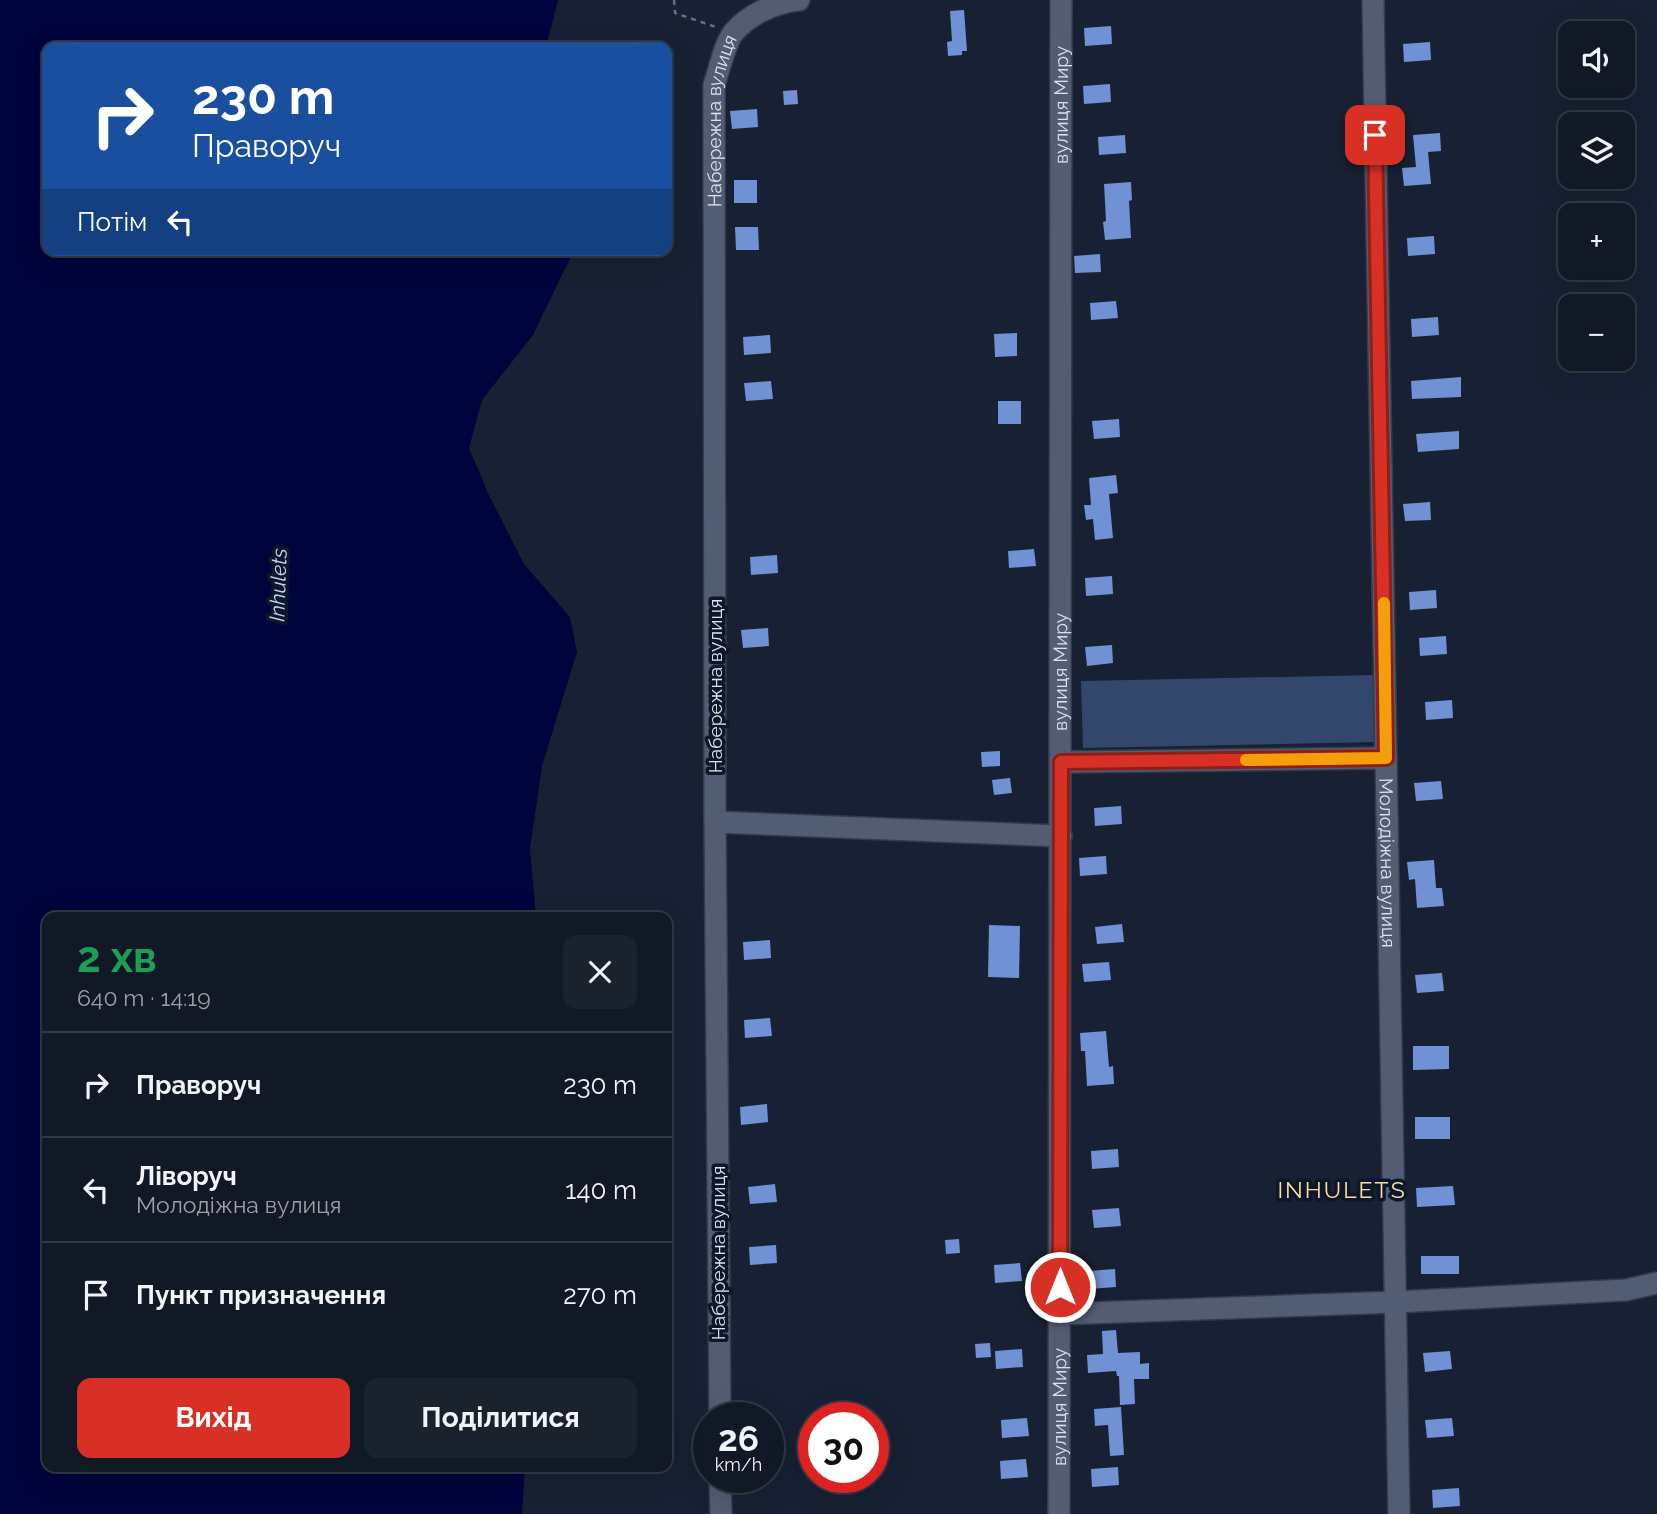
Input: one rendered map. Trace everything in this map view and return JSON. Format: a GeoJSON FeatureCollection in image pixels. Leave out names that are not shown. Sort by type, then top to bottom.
{"type":"FeatureCollection","features":[{"type":"Feature","properties":{"kind":"street","name":"Набережна вулиця"},"geometry":{"type":"LineString","coordinates":[[720,1402],[715,822],[714,85],[732,33],[766,9],[787,1],[799,0]]}},
{"type":"Feature","properties":{"kind":"street","name":"вулиця Миру"},"geometry":{"type":"LineString","coordinates":[[1059,1514],[1061,0]]}},
{"type":"Feature","properties":{"kind":"street","name":"Молодіжна вулиця"},"geometry":{"type":"LineString","coordinates":[[1373,0],[1399,1514]]}},
{"type":"Feature","properties":{"kind":"street"},"geometry":{"type":"LineString","coordinates":[[1061,762],[1386,758]]}},
{"type":"Feature","properties":{"kind":"street"},"geometry":{"type":"LineString","coordinates":[[715,822],[1061,836]]}},
{"type":"Feature","properties":{"kind":"street"},"geometry":{"type":"LineString","coordinates":[[1060,1314],[1396,1302],[1626,1290],[1657,1283]]}},
{"type":"Feature","properties":{"kind":"street"},"geometry":{"type":"LineString","coordinates":[[720,1493],[720,1514]]}},
{"type":"Feature","properties":{"kind":"path"},"geometry":{"type":"LineString","coordinates":[[674,0],[676,13],[732,33]]}},
{"type":"Feature","properties":{"kind":"shaded area"},"geometry":{"type":"Polygon","coordinates":[[[1375,675],[1376,742],[1083,748],[1081,681],[1375,675]]]}},
{"type":"Feature","properties":{"kind":"water","name":"Inhulets"},"geometry":{"type":"Polygon","coordinates":[[[0,0],[558,0],[547,42],[42,42],[42,256],[571,256],[533,335],[482,400],[469,448],[488,493],[524,564],[570,617],[577,652],[542,766],[530,849],[536,912],[42,912],[42,1472],[525,1472],[522,1514],[0,1514],[0,0]]]}},
{"type":"Feature","properties":{"kind":"building"},"geometry":{"type":"Polygon","coordinates":[[[964,10],[967,51],[962,51],[962,55],[948,56],[947,42],[952,41],[950,11],[964,10]]]}},
{"type":"Feature","properties":{"kind":"building"},"geometry":{"type":"Polygon","coordinates":[[[1111,26],[1112,44],[1085,46],[1084,28],[1111,26]]]}},
{"type":"Feature","properties":{"kind":"building"},"geometry":{"type":"Polygon","coordinates":[[[1430,42],[1431,60],[1404,62],[1403,44],[1430,42]]]}},
{"type":"Feature","properties":{"kind":"building"},"geometry":{"type":"Polygon","coordinates":[[[1110,84],[1111,102],[1084,104],[1083,86],[1110,84]]]}},
{"type":"Feature","properties":{"kind":"building"},"geometry":{"type":"Polygon","coordinates":[[[797,90],[798,104],[784,105],[783,91],[797,90]]]}},
{"type":"Feature","properties":{"kind":"building"},"geometry":{"type":"Polygon","coordinates":[[[757,109],[758,127],[732,129],[730,111],[757,109]]]}},
{"type":"Feature","properties":{"kind":"building"},"geometry":{"type":"Polygon","coordinates":[[[1440,133],[1441,151],[1428,152],[1431,184],[1404,186],[1402,168],[1416,167],[1413,135],[1440,133]]]}},
{"type":"Feature","properties":{"kind":"building"},"geometry":{"type":"Polygon","coordinates":[[[1125,135],[1126,153],[1099,155],[1098,137],[1125,135]]]}},
{"type":"Feature","properties":{"kind":"building"},"geometry":{"type":"Polygon","coordinates":[[[734,180],[757,180],[757,203],[734,203],[734,180]]]}},
{"type":"Feature","properties":{"kind":"building"},"geometry":{"type":"Polygon","coordinates":[[[1131,182],[1131,238],[1105,240],[1104,184],[1131,182]]]}},
{"type":"Feature","properties":{"kind":"building"},"geometry":{"type":"Polygon","coordinates":[[[735,227],[758,227],[759,250],[736,250],[735,227]]]}},
{"type":"Feature","properties":{"kind":"building"},"geometry":{"type":"Polygon","coordinates":[[[1434,236],[1435,254],[1408,256],[1407,238],[1434,236]]]}},
{"type":"Feature","properties":{"kind":"building"},"geometry":{"type":"Polygon","coordinates":[[[1100,254],[1101,272],[1075,273],[1074,256],[1100,254]]]}},
{"type":"Feature","properties":{"kind":"building"},"geometry":{"type":"Polygon","coordinates":[[[1116,301],[1118,318],[1091,320],[1090,303],[1116,301]]]}},
{"type":"Feature","properties":{"kind":"building"},"geometry":{"type":"Polygon","coordinates":[[[1438,317],[1439,335],[1412,337],[1411,319],[1438,317]]]}},
{"type":"Feature","properties":{"kind":"building"},"geometry":{"type":"Polygon","coordinates":[[[1017,333],[1017,356],[995,357],[994,334],[1017,333]]]}},
{"type":"Feature","properties":{"kind":"building"},"geometry":{"type":"Polygon","coordinates":[[[770,335],[771,353],[744,355],[743,337],[770,335]]]}},
{"type":"Feature","properties":{"kind":"building"},"geometry":{"type":"Polygon","coordinates":[[[1461,377],[1461,397],[1412,399],[1411,381],[1461,377]]]}},
{"type":"Feature","properties":{"kind":"building"},"geometry":{"type":"Polygon","coordinates":[[[771,381],[773,399],[746,401],[744,383],[771,381]]]}},
{"type":"Feature","properties":{"kind":"building"},"geometry":{"type":"Polygon","coordinates":[[[998,401],[1021,401],[1021,424],[998,424],[998,401]]]}},
{"type":"Feature","properties":{"kind":"building"},"geometry":{"type":"Polygon","coordinates":[[[1119,419],[1120,437],[1094,439],[1092,421],[1119,419]]]}},
{"type":"Feature","properties":{"kind":"building"},"geometry":{"type":"Polygon","coordinates":[[[1459,431],[1459,449],[1418,452],[1416,434],[1459,431]]]}},
{"type":"Feature","properties":{"kind":"building"},"geometry":{"type":"Polygon","coordinates":[[[1116,475],[1118,493],[1109,494],[1113,538],[1095,540],[1093,519],[1086,520],[1084,505],[1091,505],[1089,478],[1116,475]]]}},
{"type":"Feature","properties":{"kind":"building"},"geometry":{"type":"Polygon","coordinates":[[[1430,502],[1431,520],[1405,521],[1403,504],[1430,502]]]}},
{"type":"Feature","properties":{"kind":"building"},"geometry":{"type":"Polygon","coordinates":[[[1034,549],[1036,566],[1009,568],[1008,551],[1034,549]]]}},
{"type":"Feature","properties":{"kind":"building"},"geometry":{"type":"Polygon","coordinates":[[[777,555],[778,573],[751,575],[750,557],[777,555]]]}},
{"type":"Feature","properties":{"kind":"building"},"geometry":{"type":"Polygon","coordinates":[[[1112,576],[1113,594],[1086,596],[1085,578],[1112,576]]]}},
{"type":"Feature","properties":{"kind":"building"},"geometry":{"type":"Polygon","coordinates":[[[1436,590],[1437,608],[1410,610],[1409,592],[1436,590]]]}},
{"type":"Feature","properties":{"kind":"building"},"geometry":{"type":"Polygon","coordinates":[[[768,628],[769,646],[743,648],[741,630],[768,628]]]}},
{"type":"Feature","properties":{"kind":"building"},"geometry":{"type":"Polygon","coordinates":[[[1446,636],[1447,654],[1420,656],[1419,638],[1446,636]]]}},
{"type":"Feature","properties":{"kind":"building"},"geometry":{"type":"Polygon","coordinates":[[[1112,645],[1113,663],[1087,666],[1085,647],[1112,645]]]}},
{"type":"Feature","properties":{"kind":"building"},"geometry":{"type":"Polygon","coordinates":[[[1452,700],[1453,718],[1426,720],[1425,702],[1452,700]]]}},
{"type":"Feature","properties":{"kind":"building"},"geometry":{"type":"Polygon","coordinates":[[[1000,751],[1000,766],[982,767],[981,752],[1000,751]]]}},
{"type":"Feature","properties":{"kind":"building"},"geometry":{"type":"Polygon","coordinates":[[[1010,778],[1012,793],[994,795],[992,780],[1010,778]]]}},
{"type":"Feature","properties":{"kind":"building"},"geometry":{"type":"Polygon","coordinates":[[[1441,781],[1443,799],[1416,801],[1414,783],[1441,781]]]}},
{"type":"Feature","properties":{"kind":"building"},"geometry":{"type":"Polygon","coordinates":[[[1121,806],[1122,824],[1095,826],[1094,808],[1121,806]]]}},
{"type":"Feature","properties":{"kind":"building"},"geometry":{"type":"Polygon","coordinates":[[[1106,856],[1107,874],[1080,876],[1079,858],[1106,856]]]}},
{"type":"Feature","properties":{"kind":"building"},"geometry":{"type":"Polygon","coordinates":[[[1434,860],[1436,888],[1442,888],[1444,906],[1417,908],[1415,879],[1409,880],[1407,862],[1434,860]]]}},
{"type":"Feature","properties":{"kind":"building"},"geometry":{"type":"Polygon","coordinates":[[[1122,924],[1124,942],[1097,944],[1095,927],[1122,924]]]}},
{"type":"Feature","properties":{"kind":"building"},"geometry":{"type":"Polygon","coordinates":[[[989,925],[1020,926],[1019,978],[988,977],[989,925]]]}},
{"type":"Feature","properties":{"kind":"building"},"geometry":{"type":"Polygon","coordinates":[[[770,940],[771,958],[744,960],[743,942],[770,940]]]}},
{"type":"Feature","properties":{"kind":"building"},"geometry":{"type":"Polygon","coordinates":[[[1109,962],[1111,980],[1084,982],[1082,964],[1109,962]]]}},
{"type":"Feature","properties":{"kind":"building"},"geometry":{"type":"Polygon","coordinates":[[[1442,973],[1444,991],[1417,993],[1415,975],[1442,973]]]}},
{"type":"Feature","properties":{"kind":"building"},"geometry":{"type":"Polygon","coordinates":[[[770,1018],[772,1036],[745,1038],[744,1020],[770,1018]]]}},
{"type":"Feature","properties":{"kind":"building"},"geometry":{"type":"Polygon","coordinates":[[[1106,1031],[1109,1067],[1113,1066],[1114,1084],[1087,1086],[1085,1051],[1081,1051],[1080,1033],[1106,1031]]]}},
{"type":"Feature","properties":{"kind":"building"},"geometry":{"type":"Polygon","coordinates":[[[1413,1046],[1449,1046],[1449,1069],[1413,1070],[1413,1046]]]}},
{"type":"Feature","properties":{"kind":"building"},"geometry":{"type":"Polygon","coordinates":[[[767,1104],[768,1122],[741,1125],[740,1107],[767,1104]]]}},
{"type":"Feature","properties":{"kind":"building"},"geometry":{"type":"Polygon","coordinates":[[[1415,1117],[1450,1117],[1450,1139],[1415,1139],[1415,1117]]]}},
{"type":"Feature","properties":{"kind":"building"},"geometry":{"type":"Polygon","coordinates":[[[1118,1149],[1119,1167],[1092,1169],[1091,1151],[1118,1149]]]}},
{"type":"Feature","properties":{"kind":"building"},"geometry":{"type":"Polygon","coordinates":[[[775,1184],[777,1202],[750,1204],[748,1187],[775,1184]]]}},
{"type":"Feature","properties":{"kind":"building"},"geometry":{"type":"Polygon","coordinates":[[[1453,1186],[1455,1205],[1417,1207],[1416,1188],[1453,1186]]]}},
{"type":"Feature","properties":{"kind":"building"},"geometry":{"type":"Polygon","coordinates":[[[1119,1208],[1121,1226],[1094,1228],[1092,1210],[1119,1208]]]}},
{"type":"Feature","properties":{"kind":"building"},"geometry":{"type":"Polygon","coordinates":[[[959,1239],[960,1253],[946,1254],[945,1240],[959,1239]]]}},
{"type":"Feature","properties":{"kind":"building"},"geometry":{"type":"Polygon","coordinates":[[[776,1245],[777,1263],[750,1265],[749,1247],[776,1245]]]}},
{"type":"Feature","properties":{"kind":"building"},"geometry":{"type":"Polygon","coordinates":[[[1421,1256],[1459,1256],[1459,1274],[1421,1274],[1421,1256]]]}},
{"type":"Feature","properties":{"kind":"building"},"geometry":{"type":"Polygon","coordinates":[[[1020,1263],[1022,1281],[995,1283],[994,1265],[1020,1263]]]}},
{"type":"Feature","properties":{"kind":"building"},"geometry":{"type":"Polygon","coordinates":[[[1115,1269],[1116,1287],[1089,1289],[1088,1271],[1115,1269]]]}},
{"type":"Feature","properties":{"kind":"building"},"geometry":{"type":"Polygon","coordinates":[[[1116,1330],[1118,1353],[1140,1352],[1140,1364],[1149,1363],[1149,1379],[1134,1379],[1135,1404],[1120,1405],[1119,1376],[1116,1371],[1088,1373],[1087,1355],[1103,1354],[1102,1331],[1116,1330]]]}},
{"type":"Feature","properties":{"kind":"building"},"geometry":{"type":"Polygon","coordinates":[[[990,1343],[991,1357],[976,1358],[975,1344],[990,1343]]]}},
{"type":"Feature","properties":{"kind":"building"},"geometry":{"type":"Polygon","coordinates":[[[1022,1349],[1023,1367],[996,1369],[995,1351],[1022,1349]]]}},
{"type":"Feature","properties":{"kind":"building"},"geometry":{"type":"Polygon","coordinates":[[[1450,1351],[1452,1369],[1425,1372],[1423,1353],[1450,1351]]]}},
{"type":"Feature","properties":{"kind":"building"},"geometry":{"type":"Polygon","coordinates":[[[1121,1407],[1124,1455],[1110,1456],[1108,1425],[1095,1426],[1094,1409],[1121,1407]]]}},
{"type":"Feature","properties":{"kind":"building"},"geometry":{"type":"Polygon","coordinates":[[[1027,1418],[1029,1436],[1002,1438],[1001,1420],[1027,1418]]]}},
{"type":"Feature","properties":{"kind":"building"},"geometry":{"type":"Polygon","coordinates":[[[1452,1418],[1454,1436],[1427,1438],[1425,1420],[1452,1418]]]}},
{"type":"Feature","properties":{"kind":"building"},"geometry":{"type":"Polygon","coordinates":[[[1026,1459],[1028,1477],[1001,1479],[1000,1461],[1026,1459]]]}},
{"type":"Feature","properties":{"kind":"building"},"geometry":{"type":"Polygon","coordinates":[[[1118,1467],[1119,1485],[1092,1487],[1091,1469],[1118,1467]]]}},
{"type":"Feature","properties":{"kind":"building"},"geometry":{"type":"Polygon","coordinates":[[[1459,1488],[1460,1506],[1433,1508],[1432,1490],[1459,1488]]]}},
{"type":"Feature","properties":{"kind":"slow traffic"},"geometry":{"type":"LineString","coordinates":[[1246,760],[1386,758],[1384,603]]}},
{"type":"Feature","properties":{"kind":"district","name":"INHULETS"},"geometry":{"type":"Point","coordinates":[1342,1189]}},
{"type":"Feature","properties":{"kind":"route"},"geometry":{"type":"LineString","coordinates":[[1060,1287],[1061,762],[1386,758],[1375,135]]}}]}
